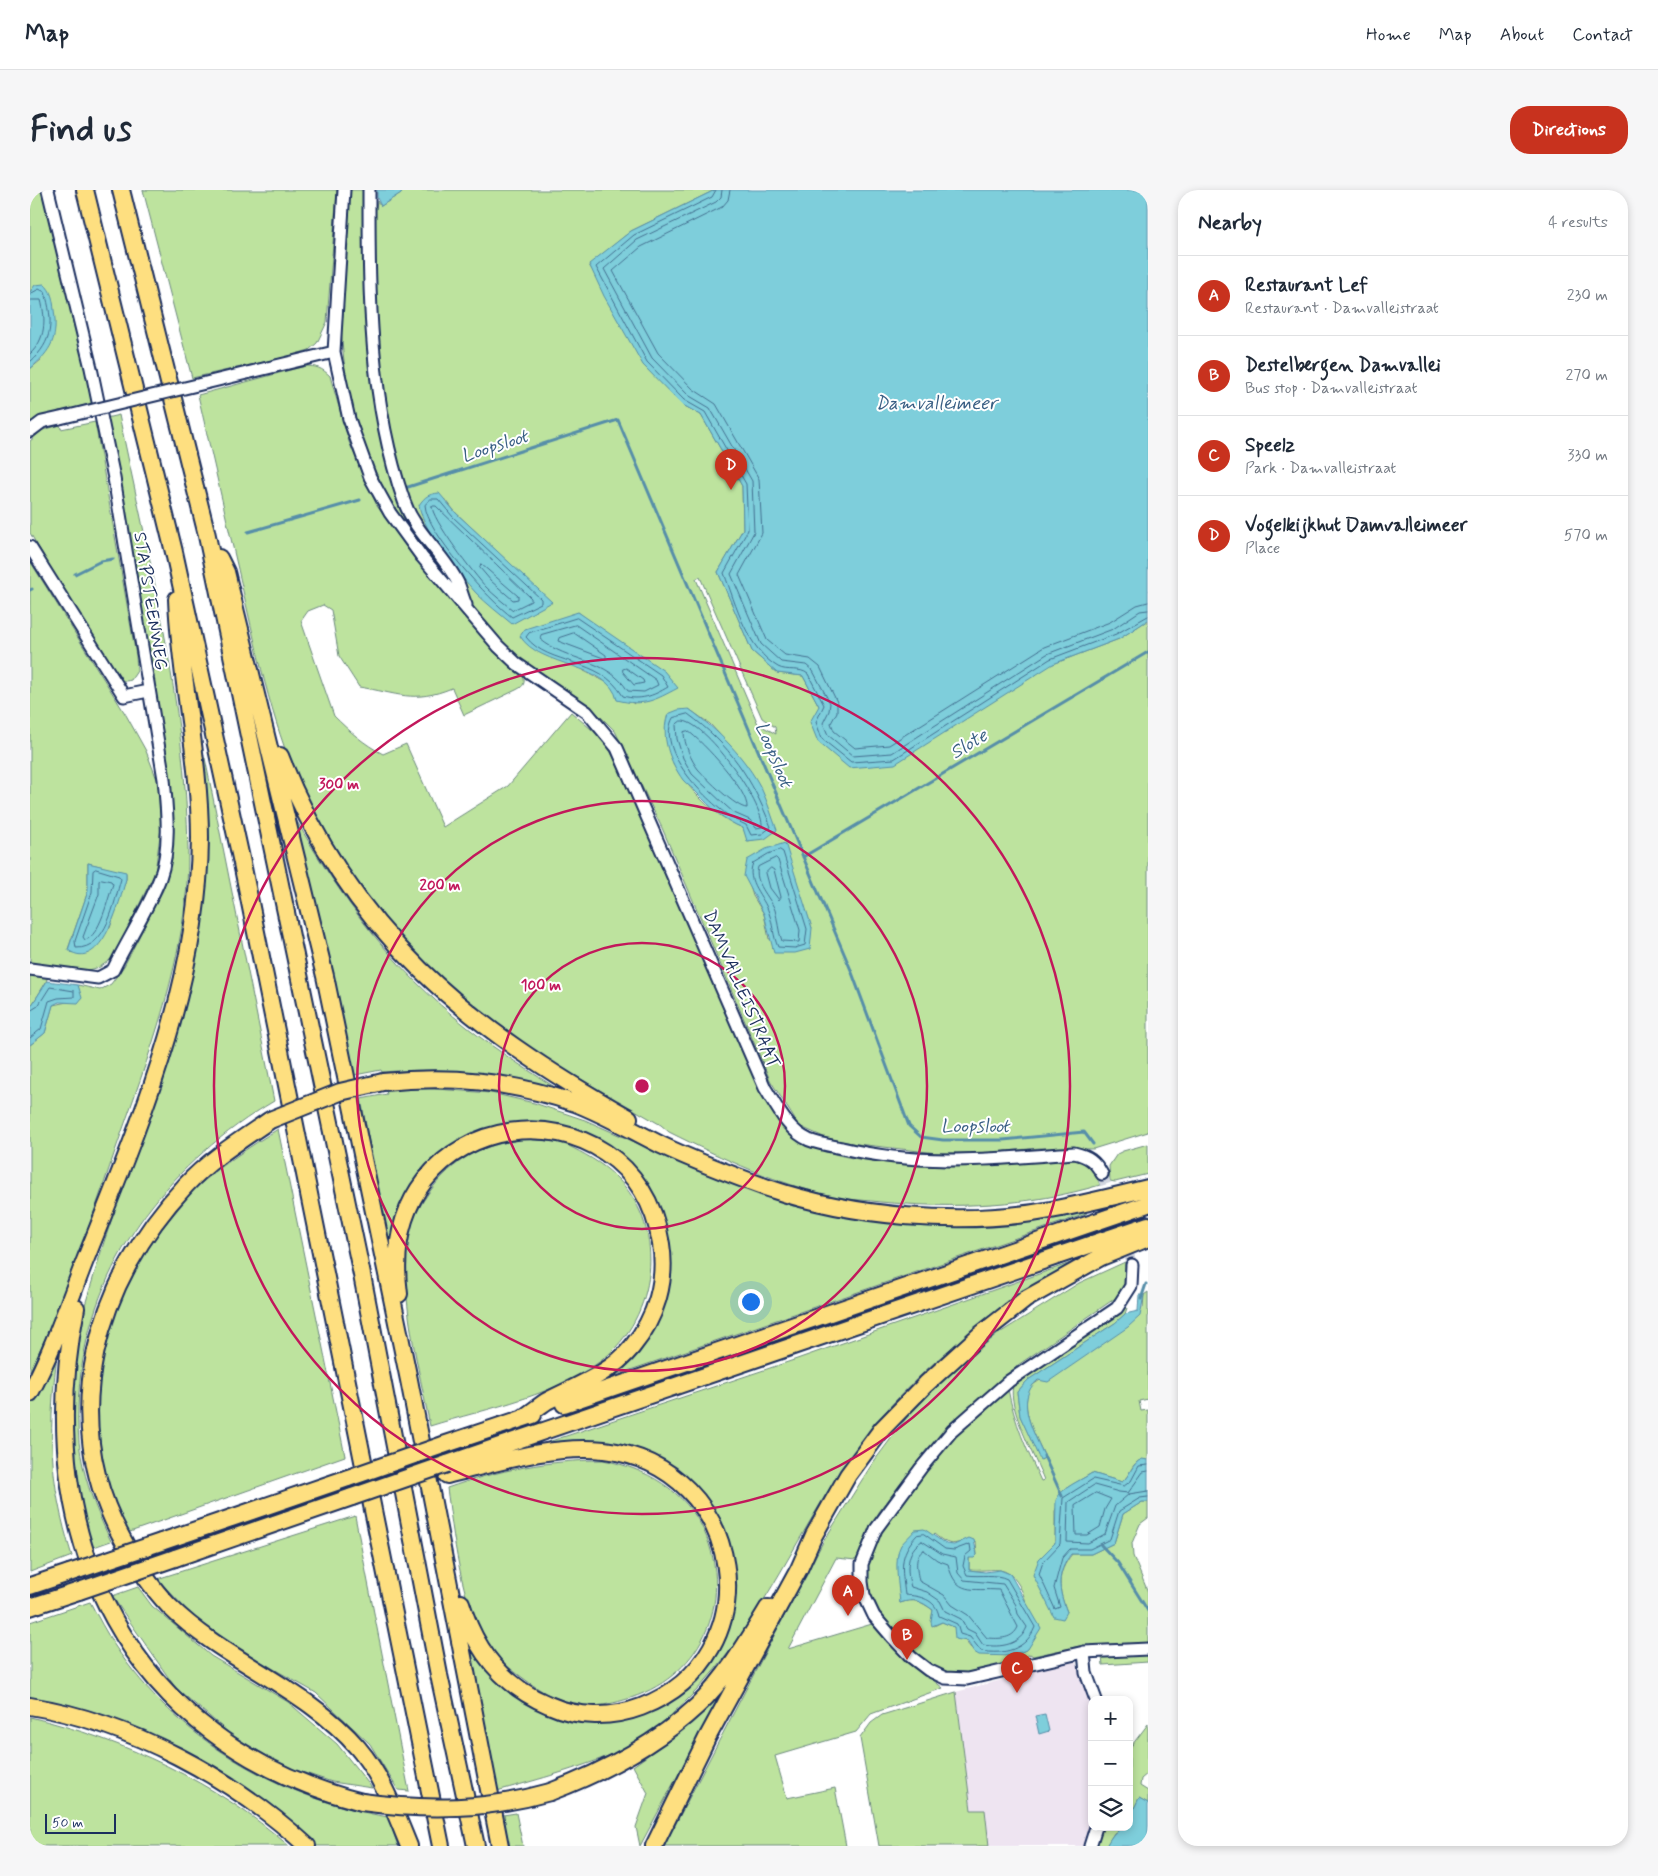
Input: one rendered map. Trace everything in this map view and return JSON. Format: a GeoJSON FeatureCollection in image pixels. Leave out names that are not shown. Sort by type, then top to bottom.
{"type":"FeatureCollection","features":[{"type":"Feature","properties":{"kind":"highway"},"geometry":{"type":"LineString","coordinates":[[85,190],[174,552],[242,863],[441,1846]]}},
{"type":"Feature","properties":{"kind":"highway"},"geometry":{"type":"LineString","coordinates":[[120,190],[206,531],[362,1275],[437,1665],[476,1846]]}},
{"type":"Feature","properties":{"kind":"highway"},"geometry":{"type":"LineString","coordinates":[[206,531],[226,572],[239,632],[284,802],[325,976],[409,1380],[500,1846]]}},
{"type":"Feature","properties":{"kind":"highway"},"geometry":{"type":"LineString","coordinates":[[30,1393],[48,1354],[95,1238],[172,1027],[193,934],[198,892],[200,837],[194,749],[178,628],[174,552]]}},
{"type":"Feature","properties":{"kind":"highway"},"geometry":{"type":"LineString","coordinates":[[239,632],[281,756],[298,797],[323,847],[360,903],[410,962],[458,1006],[513,1046],[593,1098],[705,1162]]}},
{"type":"Feature","properties":{"kind":"highway"},"geometry":{"type":"LineString","coordinates":[[409,1846],[377,1775],[357,1747],[343,1732],[306,1702],[202,1634],[175,1611],[152,1585],[134,1562],[116,1528],[94,1469],[90,1432],[92,1369],[101,1328],[124,1270],[159,1216],[188,1183],[227,1149],[270,1120],[340,1092],[383,1082],[442,1078],[475,1080],[538,1092],[577,1104],[685,1156],[770,1188],[833,1206],[909,1217],[964,1217],[1049,1210],[1148,1188]]}},
{"type":"Feature","properties":{"kind":"highway"},"geometry":{"type":"LineString","coordinates":[[409,1380],[406,1337],[397,1283],[397,1251],[407,1208],[428,1176],[448,1156],[468,1144],[495,1133],[536,1129],[576,1138],[603,1152],[616,1162],[644,1195],[659,1231],[662,1272],[660,1290],[655,1308],[632,1348],[603,1373],[576,1389],[546,1402],[523,1418]]}},
{"type":"Feature","properties":{"kind":"highway"},"geometry":{"type":"LineString","coordinates":[[30,1586],[1148,1204]]}},
{"type":"Feature","properties":{"kind":"highway"},"geometry":{"type":"LineString","coordinates":[[447,1470],[1148,1224]]}},
{"type":"Feature","properties":{"kind":"highway"},"geometry":{"type":"LineString","coordinates":[[95,1238],[70,1333],[62,1398],[61,1434],[69,1507],[77,1540],[104,1606],[122,1638],[165,1693],[222,1741],[287,1778],[362,1802],[406,1808],[466,1808],[505,1803],[550,1792],[599,1772],[645,1746],[698,1706],[732,1662],[814,1535],[848,1475],[882,1429],[926,1384],[980,1335],[1026,1299],[1101,1257],[1148,1238]]}},
{"type":"Feature","properties":{"kind":"highway"},"geometry":{"type":"LineString","coordinates":[[30,1607],[406,1479],[447,1470],[580,1449],[620,1452],[660,1467],[685,1485],[700,1500],[713,1522],[722,1546],[727,1568],[724,1614],[707,1655],[699,1666],[674,1689],[632,1710],[596,1715],[577,1714],[557,1709],[525,1694],[505,1679],[490,1662],[474,1638],[466,1619],[452,1570],[440,1543]]}},
{"type":"Feature","properties":{"kind":"highway"},"geometry":{"type":"LineString","coordinates":[[654,1846],[707,1738],[799,1569],[814,1535]]}},
{"type":"Feature","properties":{"kind":"highway"},"geometry":{"type":"LineString","coordinates":[[30,1706],[97,1724],[168,1752],[232,1787],[262,1807],[307,1846]]}},
{"type":"Feature","properties":{"kind":"street","name":"STAPSTEENWEG"},"geometry":{"type":"LineString","coordinates":[[30,547],[124,696],[148,691],[114,478],[92,368],[48,190]]}},
{"type":"Feature","properties":{"kind":"street","name":"DAMVALLEISTRAAT"},"geometry":{"type":"LineString","coordinates":[[344,190],[334,352],[349,419],[370,477],[390,513],[422,557],[498,646],[517,664],[587,712],[617,748],[765,1088],[784,1119],[794,1130],[808,1140],[862,1153],[909,1159],[958,1162],[1074,1153],[1089,1158],[1096,1164],[1102,1174]]}},
{"type":"Feature","properties":{"kind":"street","name":"DAMVALLEISTRAAT"},"geometry":{"type":"LineString","coordinates":[[369,190],[370,297],[375,367],[387,436],[404,502],[421,532],[458,582],[468,612]]}},
{"type":"Feature","properties":{"kind":"street"},"geometry":{"type":"LineString","coordinates":[[30,431],[42,422],[334,352]]}},
{"type":"Feature","properties":{"kind":"street"},"geometry":{"type":"LineString","coordinates":[[30,969],[98,978],[106,975],[113,970],[160,878],[165,853],[167,813],[164,779],[148,691]]}},
{"type":"Feature","properties":{"kind":"street"},"geometry":{"type":"LineString","coordinates":[[1132,1265],[1131,1286],[1117,1308],[1008,1381],[952,1431],[890,1508],[868,1545],[862,1564],[864,1595],[874,1616],[911,1657],[928,1670],[946,1678],[967,1679],[1084,1652],[1148,1649]]}},
{"type":"Feature","properties":{"kind":"street"},"geometry":{"type":"LineString","coordinates":[[1084,1652],[1086,1673],[1095,1696]]}},
{"type":"Feature","properties":{"kind":"street"},"geometry":{"type":"LineString","coordinates":[[1090,1846],[1095,1831]]}},
{"type":"Feature","properties":{"kind":"shaded area"},"geometry":{"type":"Polygon","coordinates":[[[1075,1660],[1090,1696],[1088,1696],[1088,1831],[1090,1831],[1085,1846],[989,1846],[985,1810],[971,1810],[956,1692],[1075,1660]]]}},
{"type":"Feature","properties":{"kind":"green space"},"geometry":{"type":"Polygon","coordinates":[[[30,190],[43,190],[86,367],[92,403],[39,418],[30,423],[30,369],[41,360],[36,285],[30,292],[30,190]]]}},
{"type":"Feature","properties":{"kind":"green space"},"geometry":{"type":"Polygon","coordinates":[[[143,190],[337,190],[327,322],[317,343],[309,350],[286,357],[192,378],[143,190]]]}},
{"type":"Feature","properties":{"kind":"green space"},"geometry":{"type":"Polygon","coordinates":[[[350,190],[366,190],[366,297],[402,502],[456,583],[454,588],[407,527],[389,497],[373,466],[360,433],[350,399],[344,362],[341,306],[350,190]]]}},
{"type":"Feature","properties":{"kind":"green space"},"geometry":{"type":"Polygon","coordinates":[[[402,190],[715,190],[631,231],[589,265],[681,404],[701,415],[742,486],[743,529],[718,572],[752,651],[777,673],[803,676],[819,706],[1053,664],[1119,639],[1148,620],[1148,1132],[1093,1149],[1040,1148],[983,1153],[937,1153],[857,1144],[826,1138],[799,1126],[770,1080],[662,828],[615,731],[593,709],[525,666],[502,644],[479,616],[410,507],[388,427],[379,363],[373,226],[377,201],[381,206],[401,193],[402,190]],[[446,500],[421,514],[431,533],[477,594],[552,603],[456,513],[446,500]],[[700,577],[696,579],[758,724],[776,734],[775,727],[762,718],[700,577]],[[578,612],[584,671],[606,682],[634,704],[595,625],[578,612]],[[689,709],[673,763],[703,801],[722,817],[743,828],[748,841],[767,837],[720,735],[710,724],[689,709]],[[748,880],[753,896],[764,914],[769,939],[812,928],[801,897],[748,880]]]}},
{"type":"Feature","properties":{"kind":"green space"},"geometry":{"type":"Polygon","coordinates":[[[305,366],[319,368],[330,376],[349,442],[377,506],[412,555],[485,641],[524,678],[520,688],[464,715],[452,688],[438,693],[406,696],[359,687],[339,656],[331,610],[323,605],[308,611],[301,621],[334,716],[357,737],[383,754],[406,744],[443,827],[508,786],[571,712],[604,740],[614,758],[759,1087],[776,1119],[790,1135],[827,1152],[852,1158],[907,1165],[957,1167],[1071,1158],[1081,1161],[1090,1167],[1100,1185],[1047,1198],[964,1205],[908,1204],[844,1199],[795,1186],[710,1152],[669,1132],[661,1125],[594,1087],[507,1032],[460,996],[434,973],[387,922],[366,895],[327,838],[299,785],[280,735],[258,656],[198,395],[305,366]]]}},
{"type":"Feature","properties":{"kind":"green space"},"geometry":{"type":"Polygon","coordinates":[[[119,415],[164,632],[181,741],[186,796],[187,890],[182,929],[174,967],[153,1043],[75,1264],[54,1318],[30,1371],[30,1045],[45,1033],[53,1005],[67,1002],[79,990],[78,985],[100,990],[111,984],[124,966],[163,890],[172,858],[173,814],[160,718],[106,418],[119,415]]]}},
{"type":"Feature","properties":{"kind":"green space"},"geometry":{"type":"Polygon","coordinates":[[[95,422],[136,656],[137,671],[131,680],[126,681],[120,680],[115,675],[30,533],[30,441],[43,430],[60,425],[61,429],[95,422]]]}},
{"type":"Feature","properties":{"kind":"green space"},"geometry":{"type":"Polygon","coordinates":[[[30,561],[126,715],[146,751],[158,782],[161,828],[155,872],[114,957],[100,967],[89,970],[30,965],[30,561]],[[88,863],[88,891],[68,949],[72,953],[110,928],[126,879],[126,873],[88,863]]]}},
{"type":"Feature","properties":{"kind":"green space"},"geometry":{"type":"Polygon","coordinates":[[[205,758],[274,1101],[237,1125],[203,1152],[173,1182],[146,1214],[122,1250],[104,1288],[90,1329],[81,1372],[78,1419],[79,1443],[85,1476],[102,1523],[111,1541],[88,1549],[69,1444],[76,1351],[85,1305],[104,1242],[187,996],[205,897],[206,836],[201,759],[205,758]]]}},
{"type":"Feature","properties":{"kind":"green space"},"geometry":{"type":"Polygon","coordinates":[[[295,818],[312,848],[350,904],[392,957],[416,982],[440,1005],[478,1036],[564,1093],[518,1080],[474,1072],[430,1070],[382,1072],[381,1070],[355,1075],[295,818]]]}},
{"type":"Feature","properties":{"kind":"green space"},"geometry":{"type":"Polygon","coordinates":[[[49,974],[45,984],[30,1008],[30,975],[49,974]]]}},
{"type":"Feature","properties":{"kind":"green space"},"geometry":{"type":"Polygon","coordinates":[[[422,1088],[491,1093],[534,1103],[585,1120],[700,1171],[793,1206],[851,1218],[915,1225],[945,1226],[1087,1211],[1086,1214],[607,1378],[648,1332],[661,1223],[596,1143],[503,1127],[481,1133],[462,1142],[445,1152],[432,1164],[396,1227],[392,1256],[390,1256],[361,1099],[387,1094],[386,1091],[422,1088]]]}},
{"type":"Feature","properties":{"kind":"green space"},"geometry":{"type":"Polygon","coordinates":[[[278,1129],[345,1456],[127,1533],[106,1480],[101,1462],[97,1429],[97,1396],[101,1363],[109,1331],[135,1270],[153,1242],[192,1192],[225,1165],[278,1129]]]}},
{"type":"Feature","properties":{"kind":"green space"},"geometry":{"type":"Polygon","coordinates":[[[526,1139],[558,1142],[579,1151],[610,1171],[631,1196],[643,1218],[649,1242],[650,1266],[646,1291],[638,1314],[625,1336],[608,1355],[589,1369],[569,1380],[523,1399],[430,1426],[408,1309],[406,1262],[412,1224],[428,1193],[458,1162],[489,1147],[526,1139]]]}},
{"type":"Feature","properties":{"kind":"green space"},"geometry":{"type":"Polygon","coordinates":[[[1148,1144],[1148,1174],[1115,1182],[1110,1181],[1109,1166],[1117,1154],[1148,1144]]]}},
{"type":"Feature","properties":{"kind":"green space"},"geometry":{"type":"Polygon","coordinates":[[[1076,1261],[1015,1300],[957,1343],[904,1391],[880,1418],[835,1480],[773,1586],[728,1653],[662,1727],[644,1739],[593,1762],[497,1791],[467,1636],[539,1708],[567,1718],[623,1719],[718,1645],[725,1536],[713,1510],[703,1496],[666,1465],[527,1449],[797,1359],[1076,1261]]]}},
{"type":"Feature","properties":{"kind":"green space"},"geometry":{"type":"Polygon","coordinates":[[[1125,1262],[1124,1284],[1117,1297],[1018,1365],[927,1449],[879,1512],[856,1560],[836,1558],[788,1649],[872,1624],[894,1649],[943,1688],[871,1714],[856,1732],[775,1756],[787,1798],[835,1788],[846,1846],[664,1846],[823,1542],[872,1464],[907,1417],[953,1370],[998,1334],[1079,1283],[1125,1262]]]}},
{"type":"Feature","properties":{"kind":"green space"},"geometry":{"type":"Polygon","coordinates":[[[1148,1292],[1148,1399],[1139,1401],[1141,1411],[1148,1410],[1148,1460],[1139,1461],[1135,1464],[1122,1482],[1092,1473],[1065,1489],[1055,1511],[1055,1543],[1039,1559],[1067,1612],[1060,1589],[1060,1582],[1063,1568],[1072,1554],[1091,1554],[1114,1543],[1123,1514],[1142,1502],[1148,1502],[1148,1518],[1140,1524],[1132,1543],[1133,1556],[1148,1592],[1148,1645],[1080,1646],[1033,1656],[1030,1654],[1022,1660],[999,1669],[959,1674],[937,1669],[924,1662],[910,1651],[886,1624],[870,1592],[867,1576],[869,1561],[883,1530],[945,1446],[1008,1389],[1022,1436],[1041,1481],[1044,1480],[1023,1433],[1014,1407],[1013,1386],[1124,1305],[1127,1308],[1125,1314],[1115,1323],[1028,1380],[1017,1392],[1020,1416],[1041,1460],[1045,1457],[1033,1432],[1026,1404],[1030,1387],[1143,1308],[1144,1295],[1148,1292]],[[934,1534],[898,1569],[900,1603],[914,1601],[933,1610],[931,1622],[934,1626],[942,1622],[954,1627],[971,1648],[1012,1656],[1028,1649],[1030,1640],[1029,1616],[1022,1591],[1016,1581],[1009,1574],[1000,1570],[969,1570],[969,1558],[977,1555],[976,1542],[951,1544],[934,1534]]]}},
{"type":"Feature","properties":{"kind":"green space"},"geometry":{"type":"Polygon","coordinates":[[[58,1347],[53,1402],[52,1452],[58,1502],[72,1556],[30,1572],[30,1404],[58,1347]]]}},
{"type":"Feature","properties":{"kind":"green space"},"geometry":{"type":"Polygon","coordinates":[[[583,1460],[603,1460],[649,1475],[687,1504],[704,1531],[713,1558],[716,1585],[713,1611],[704,1635],[691,1656],[673,1675],[651,1690],[624,1700],[602,1705],[586,1706],[564,1701],[536,1687],[502,1661],[485,1641],[477,1625],[464,1588],[455,1546],[447,1488],[485,1476],[524,1467],[583,1460]]]}},
{"type":"Feature","properties":{"kind":"green space"},"geometry":{"type":"Polygon","coordinates":[[[355,1516],[409,1791],[398,1790],[370,1744],[316,1693],[235,1647],[193,1616],[157,1579],[355,1516]]]}},
{"type":"Feature","properties":{"kind":"green space"},"geometry":{"type":"Polygon","coordinates":[[[138,1587],[152,1606],[211,1656],[288,1702],[337,1744],[372,1788],[332,1782],[284,1766],[230,1734],[175,1687],[112,1596],[138,1587]]]}},
{"type":"Feature","properties":{"kind":"green space"},"geometry":{"type":"Polygon","coordinates":[[[90,1602],[115,1646],[140,1679],[168,1709],[200,1736],[234,1759],[270,1779],[308,1795],[347,1808],[388,1817],[398,1846],[315,1846],[231,1780],[30,1702],[30,1622],[90,1602]]]}},
{"type":"Feature","properties":{"kind":"green space"},"geometry":{"type":"Polygon","coordinates":[[[1148,1654],[1148,1662],[1103,1665],[1102,1656],[1148,1654]]]}},
{"type":"Feature","properties":{"kind":"green space"},"geometry":{"type":"Polygon","coordinates":[[[956,1692],[971,1810],[985,1810],[989,1846],[879,1846],[860,1738],[871,1723],[882,1715],[956,1692]]]}},
{"type":"Feature","properties":{"kind":"green space"},"geometry":{"type":"Polygon","coordinates":[[[715,1699],[717,1702],[640,1846],[636,1827],[648,1793],[633,1766],[669,1740],[715,1699]]]}},
{"type":"Feature","properties":{"kind":"green space"},"geometry":{"type":"Polygon","coordinates":[[[30,1717],[100,1738],[167,1766],[231,1802],[289,1846],[30,1846],[30,1717]]]}},
{"type":"Feature","properties":{"kind":"green space"},"geometry":{"type":"Polygon","coordinates":[[[1148,1724],[1148,1773],[1141,1779],[1140,1786],[1148,1791],[1148,1803],[1139,1798],[1133,1811],[1133,1786],[1133,1744],[1148,1724]]]}},
{"type":"Feature","properties":{"kind":"green space"},"geometry":{"type":"Polygon","coordinates":[[[516,1813],[523,1846],[509,1846],[503,1815],[516,1813]]]}},
{"type":"Feature","properties":{"kind":"green space"},"geometry":{"type":"Polygon","coordinates":[[[1100,1831],[1118,1831],[1114,1833],[1106,1846],[1094,1846],[1100,1831]]]}},
{"type":"Feature","properties":{"kind":"water"},"geometry":{"type":"Polygon","coordinates":[[[377,190],[402,190],[401,193],[381,206],[377,198],[377,190]]]}},
{"type":"Feature","properties":{"kind":"water","name":"Damvalleimeer"},"geometry":{"type":"Polygon","coordinates":[[[715,190],[1148,190],[1148,620],[1119,639],[1053,664],[895,764],[849,768],[818,742],[810,722],[819,706],[803,676],[777,673],[752,651],[718,572],[743,529],[742,486],[701,415],[681,404],[643,365],[604,296],[589,264],[631,231],[715,190]]]}},
{"type":"Feature","properties":{"kind":"water"},"geometry":{"type":"Polygon","coordinates":[[[44,284],[53,299],[54,336],[44,356],[30,369],[30,292],[35,285],[44,284]]]}},
{"type":"Feature","properties":{"kind":"water"},"geometry":{"type":"Polygon","coordinates":[[[439,493],[456,513],[552,602],[512,624],[480,597],[442,551],[422,515],[419,505],[421,502],[432,494],[439,493]]]}},
{"type":"Feature","properties":{"kind":"water"},"geometry":{"type":"Polygon","coordinates":[[[578,612],[664,671],[678,688],[649,701],[635,703],[617,700],[612,688],[602,679],[542,654],[529,646],[520,636],[525,629],[578,612]]]}},
{"type":"Feature","properties":{"kind":"water"},"geometry":{"type":"Polygon","coordinates":[[[689,709],[730,745],[755,778],[764,795],[777,830],[765,839],[747,841],[743,828],[718,813],[678,773],[670,757],[666,740],[666,722],[668,714],[678,710],[689,709]]]}},
{"type":"Feature","properties":{"kind":"water"},"geometry":{"type":"Polygon","coordinates":[[[785,843],[812,928],[810,949],[795,953],[774,953],[764,914],[744,876],[747,860],[766,849],[785,843]]]}},
{"type":"Feature","properties":{"kind":"water"},"geometry":{"type":"Polygon","coordinates":[[[88,863],[126,872],[126,879],[108,931],[100,944],[91,952],[80,955],[68,950],[88,891],[88,863]]]}},
{"type":"Feature","properties":{"kind":"water"},"geometry":{"type":"Polygon","coordinates":[[[47,981],[78,985],[82,998],[78,1003],[59,1002],[53,1005],[45,1033],[30,1045],[30,1008],[47,981]]]}},
{"type":"Feature","properties":{"kind":"water"},"geometry":{"type":"Polygon","coordinates":[[[1139,1295],[1144,1295],[1140,1316],[1128,1327],[1048,1382],[1038,1380],[1031,1388],[1027,1397],[1028,1418],[1045,1458],[1040,1460],[1020,1416],[1017,1392],[1028,1380],[1115,1323],[1125,1314],[1138,1311],[1139,1295]]]}},
{"type":"Feature","properties":{"kind":"water"},"geometry":{"type":"Polygon","coordinates":[[[1142,1459],[1148,1460],[1148,1502],[1142,1502],[1123,1514],[1114,1543],[1091,1554],[1071,1554],[1063,1568],[1060,1582],[1060,1589],[1067,1612],[1063,1619],[1054,1617],[1033,1575],[1039,1559],[1055,1543],[1056,1500],[1062,1491],[1092,1473],[1122,1482],[1138,1461],[1142,1459]]]}},
{"type":"Feature","properties":{"kind":"water"},"geometry":{"type":"Polygon","coordinates":[[[924,1529],[946,1544],[954,1545],[969,1538],[974,1540],[977,1555],[974,1558],[969,1558],[969,1570],[985,1572],[1000,1570],[1010,1574],[1041,1628],[1028,1649],[1012,1656],[979,1655],[974,1652],[967,1641],[955,1639],[954,1627],[942,1622],[932,1626],[933,1610],[929,1607],[914,1601],[900,1603],[897,1557],[901,1545],[915,1530],[924,1529]]]}},
{"type":"Feature","properties":{"kind":"water"},"geometry":{"type":"Polygon","coordinates":[[[1045,1714],[1049,1731],[1039,1734],[1035,1716],[1045,1714]]]}},
{"type":"Feature","properties":{"kind":"water"},"geometry":{"type":"Polygon","coordinates":[[[1139,1798],[1148,1803],[1148,1846],[1106,1846],[1115,1832],[1133,1831],[1133,1811],[1139,1798]]]}},
{"type":"Feature","properties":{"kind":"waterway","name":"Loopsloot"},"geometry":{"type":"LineString","coordinates":[[408,487],[618,420],[851,970],[909,1126],[921,1137],[943,1140],[1003,1140],[1084,1132],[1093,1144]]}},
{"type":"Feature","properties":{"kind":"waterway","name":"Loopsloot"},"geometry":{"type":"LineString","coordinates":[[248,532],[360,500]]}},
{"type":"Feature","properties":{"kind":"waterway","name":"Loopsloot"},"geometry":{"type":"LineString","coordinates":[[75,574],[101,561],[113,559]]}},
{"type":"Feature","properties":{"kind":"waterway","name":"Slote"},"geometry":{"type":"LineString","coordinates":[[803,857],[1148,652]]}},
{"type":"Feature","properties":{"kind":"waterway","name":"Loopsloot"},"geometry":{"type":"LineString","coordinates":[[1141,1299],[1146,1284]]}},
{"type":"Feature","properties":{"kind":"waterway","name":"Loopsloot"},"geometry":{"type":"LineString","coordinates":[[1044,1456],[1062,1496]]}},
{"type":"Feature","properties":{"kind":"waterway","name":"Loopsloot"},"geometry":{"type":"LineString","coordinates":[[1101,1545],[1118,1563],[1148,1611]]}},
{"type":"Feature","properties":{"kind":"tunnel"},"geometry":{"type":"LineString","coordinates":[[1102,1174],[1132,1265]]}},
{"type":"Feature","properties":{"kind":"place","name":"Vogelkijkhut Damvalleimeer"},"geometry":{"type":"Point","coordinates":[731,490]}},
{"type":"Feature","properties":{"kind":"place","name":"Restaurant Lef"},"geometry":{"type":"Point","coordinates":[848,1616]}},
{"type":"Feature","properties":{"kind":"place","name":"Destelbergen Damvallei"},"geometry":{"type":"Point","coordinates":[907,1660]}},
{"type":"Feature","properties":{"kind":"place","name":"Speelz"},"geometry":{"type":"Point","coordinates":[1017,1693]}}]}
